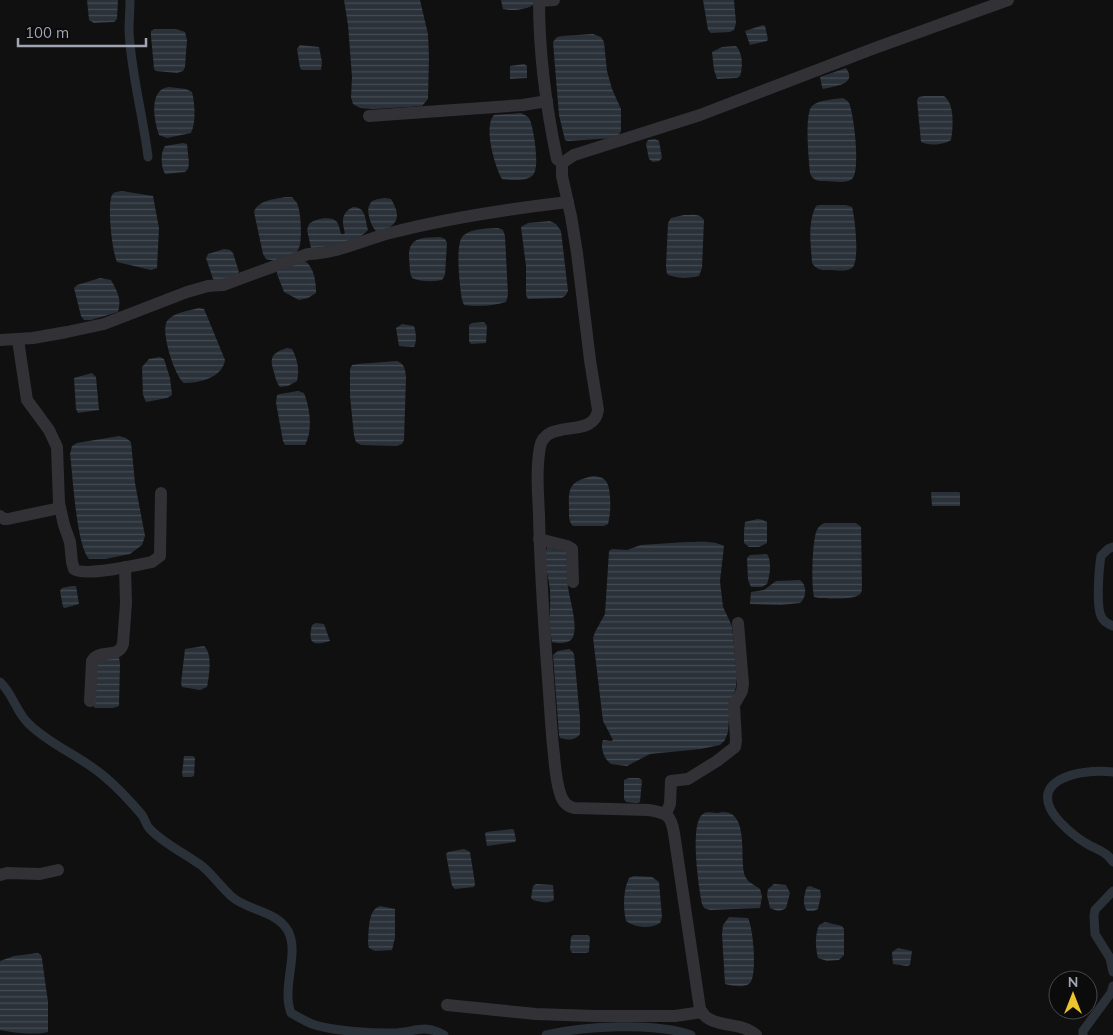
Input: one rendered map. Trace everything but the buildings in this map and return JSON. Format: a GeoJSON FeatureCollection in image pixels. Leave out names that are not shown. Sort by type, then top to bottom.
{"type":"FeatureCollection","features":[{"type":"Feature","properties":{"kind":"street"},"geometry":{"type":"LineString","coordinates":[[554,0],[539,1],[541,56],[557,159],[562,163]]}},
{"type":"Feature","properties":{"kind":"street"},"geometry":{"type":"LineString","coordinates":[[562,163],[574,155],[700,116],[875,48],[1008,0]]}},
{"type":"Feature","properties":{"kind":"street"},"geometry":{"type":"LineString","coordinates":[[369,116],[523,105],[547,100]]}},
{"type":"Feature","properties":{"kind":"street"},"geometry":{"type":"LineString","coordinates":[[562,163],[562,176],[577,254],[598,410],[597,416],[592,422],[549,434],[542,440],[539,458],[539,539],[551,730],[557,780],[562,800],[568,806],[574,808],[649,810],[666,814],[670,819],[673,826],[698,997],[702,1012],[712,1021],[743,1027],[756,1035]]}},
{"type":"Feature","properties":{"kind":"street"},"geometry":{"type":"LineString","coordinates":[[0,340],[18,340],[104,324],[187,292],[208,286],[223,285],[308,254],[322,254],[389,233],[475,214],[568,202]]}},
{"type":"Feature","properties":{"kind":"street"},"geometry":{"type":"LineString","coordinates":[[18,340],[27,400],[53,436],[57,447],[60,508],[70,542],[74,569],[82,572],[125,567],[152,562],[160,556],[162,493]]}},
{"type":"Feature","properties":{"kind":"street"},"geometry":{"type":"LineString","coordinates":[[0,516],[8,519],[60,508]]}},
{"type":"Feature","properties":{"kind":"street"},"geometry":{"type":"LineString","coordinates":[[539,539],[567,546],[572,550],[573,582]]}},
{"type":"Feature","properties":{"kind":"street"},"geometry":{"type":"LineString","coordinates":[[90,701],[92,661],[97,655],[118,652],[122,649],[126,603],[125,567]]}},
{"type":"Feature","properties":{"kind":"street"},"geometry":{"type":"LineString","coordinates":[[666,814],[670,804],[671,781],[688,779],[735,747],[734,705],[744,684],[738,623]]}},
{"type":"Feature","properties":{"kind":"street"},"geometry":{"type":"LineString","coordinates":[[0,875],[40,874],[58,870]]}},
{"type":"Feature","properties":{"kind":"street"},"geometry":{"type":"LineString","coordinates":[[447,1005],[536,1014],[594,1016],[675,1016],[702,1012]]}},
{"type":"Feature","properties":{"kind":"shaded area"},"geometry":{"type":"Polygon","coordinates":[[[87,0],[118,0],[117,19],[114,22],[94,23],[89,20],[87,0]]]}},
{"type":"Feature","properties":{"kind":"shaded area"},"geometry":{"type":"Polygon","coordinates":[[[344,0],[420,0],[428,34],[429,57],[428,99],[422,106],[373,109],[360,108],[353,104],[351,97],[352,77],[348,25],[344,0]]]}},
{"type":"Feature","properties":{"kind":"shaded area"},"geometry":{"type":"Polygon","coordinates":[[[501,0],[533,0],[533,5],[522,9],[507,10],[503,9],[501,0]]]}},
{"type":"Feature","properties":{"kind":"shaded area"},"geometry":{"type":"Polygon","coordinates":[[[703,0],[734,0],[736,23],[734,30],[711,33],[708,30],[703,0]]]}},
{"type":"Feature","properties":{"kind":"shaded area"},"geometry":{"type":"Polygon","coordinates":[[[765,26],[767,41],[750,45],[745,31],[765,26]]]}},
{"type":"Feature","properties":{"kind":"shaded area"},"geometry":{"type":"Polygon","coordinates":[[[154,29],[176,29],[185,32],[187,40],[183,71],[177,73],[156,71],[154,69],[151,31],[154,29]]]}},
{"type":"Feature","properties":{"kind":"shaded area"},"geometry":{"type":"Polygon","coordinates":[[[593,34],[601,37],[604,42],[607,71],[612,89],[621,109],[621,131],[619,135],[613,138],[568,141],[565,140],[559,115],[553,42],[557,37],[562,36],[593,34]]]}},
{"type":"Feature","properties":{"kind":"shaded area"},"geometry":{"type":"Polygon","coordinates":[[[300,45],[319,47],[322,62],[321,70],[302,70],[300,68],[297,49],[300,45]]]}},
{"type":"Feature","properties":{"kind":"shaded area"},"geometry":{"type":"Polygon","coordinates":[[[736,46],[742,60],[740,76],[737,78],[717,79],[712,52],[722,47],[736,46]]]}},
{"type":"Feature","properties":{"kind":"shaded area"},"geometry":{"type":"Polygon","coordinates":[[[524,64],[527,66],[527,78],[510,79],[510,66],[524,64]]]}},
{"type":"Feature","properties":{"kind":"shaded area"},"geometry":{"type":"Polygon","coordinates":[[[846,68],[849,74],[847,81],[838,86],[823,89],[820,77],[846,68]]]}},
{"type":"Feature","properties":{"kind":"shaded area"},"geometry":{"type":"Polygon","coordinates":[[[169,87],[186,89],[192,92],[194,119],[191,133],[167,138],[159,135],[154,106],[158,93],[162,89],[169,87]]]}},
{"type":"Feature","properties":{"kind":"shaded area"},"geometry":{"type":"Polygon","coordinates":[[[944,96],[948,100],[952,110],[951,140],[936,144],[921,142],[917,100],[919,97],[944,96]]]}},
{"type":"Feature","properties":{"kind":"shaded area"},"geometry":{"type":"Polygon","coordinates":[[[843,98],[849,103],[853,118],[856,142],[855,174],[849,181],[816,180],[810,173],[808,118],[810,111],[812,106],[818,102],[843,98]]]}},
{"type":"Feature","properties":{"kind":"shaded area"},"geometry":{"type":"Polygon","coordinates":[[[521,113],[530,120],[532,125],[536,149],[535,171],[527,179],[502,179],[491,147],[491,121],[494,115],[521,113]]]}},
{"type":"Feature","properties":{"kind":"shaded area"},"geometry":{"type":"Polygon","coordinates":[[[655,139],[659,141],[662,158],[659,161],[653,162],[649,159],[646,144],[648,140],[655,139]]]}},
{"type":"Feature","properties":{"kind":"shaded area"},"geometry":{"type":"Polygon","coordinates":[[[187,144],[188,169],[185,172],[165,174],[162,152],[165,146],[187,144]]]}},
{"type":"Feature","properties":{"kind":"shaded area"},"geometry":{"type":"Polygon","coordinates":[[[122,191],[153,196],[159,228],[157,268],[151,270],[117,262],[112,239],[110,209],[112,195],[115,192],[122,191]]]}},
{"type":"Feature","properties":{"kind":"shaded area"},"geometry":{"type":"Polygon","coordinates":[[[292,197],[297,203],[300,213],[300,246],[296,253],[288,258],[279,260],[266,259],[263,254],[254,212],[263,203],[272,199],[292,197]]]}},
{"type":"Feature","properties":{"kind":"shaded area"},"geometry":{"type":"Polygon","coordinates":[[[385,198],[391,199],[397,216],[394,224],[377,232],[373,227],[368,211],[372,201],[385,198]]]}},
{"type":"Feature","properties":{"kind":"shaded area"},"geometry":{"type":"Polygon","coordinates":[[[846,205],[852,207],[856,257],[852,268],[847,270],[822,270],[815,267],[812,263],[810,242],[811,220],[816,206],[846,205]]]}},
{"type":"Feature","properties":{"kind":"shaded area"},"geometry":{"type":"Polygon","coordinates":[[[353,207],[363,211],[368,230],[350,241],[311,248],[307,230],[311,222],[327,218],[334,220],[339,226],[341,234],[343,234],[345,233],[344,215],[353,207]]]}},
{"type":"Feature","properties":{"kind":"shaded area"},"geometry":{"type":"Polygon","coordinates":[[[684,215],[698,215],[704,220],[702,268],[699,276],[683,278],[667,274],[666,267],[668,223],[671,218],[684,215]]]}},
{"type":"Feature","properties":{"kind":"shaded area"},"geometry":{"type":"Polygon","coordinates":[[[550,221],[556,224],[561,231],[568,291],[562,298],[528,299],[526,295],[526,266],[521,227],[528,223],[550,221]]]}},
{"type":"Feature","properties":{"kind":"shaded area"},"geometry":{"type":"Polygon","coordinates":[[[498,228],[503,230],[505,236],[508,295],[506,302],[485,306],[464,305],[458,265],[461,239],[472,231],[498,228]]]}},
{"type":"Feature","properties":{"kind":"shaded area"},"geometry":{"type":"Polygon","coordinates":[[[440,237],[445,239],[447,243],[445,275],[442,280],[427,281],[412,278],[409,258],[411,246],[422,238],[440,237]]]}},
{"type":"Feature","properties":{"kind":"shaded area"},"geometry":{"type":"Polygon","coordinates":[[[224,249],[230,250],[233,253],[239,272],[235,276],[216,281],[213,279],[206,258],[208,254],[224,249]]]}},
{"type":"Feature","properties":{"kind":"shaded area"},"geometry":{"type":"Polygon","coordinates":[[[302,260],[312,269],[316,293],[308,298],[299,300],[284,292],[277,270],[302,260]]]}},
{"type":"Feature","properties":{"kind":"shaded area"},"geometry":{"type":"Polygon","coordinates":[[[100,278],[111,280],[119,299],[118,312],[91,320],[84,320],[81,316],[74,288],[77,285],[100,278]]]}},
{"type":"Feature","properties":{"kind":"shaded area"},"geometry":{"type":"Polygon","coordinates":[[[199,308],[204,309],[225,360],[220,371],[215,375],[197,382],[184,383],[180,379],[170,354],[165,326],[170,318],[182,312],[199,308]]]}},
{"type":"Feature","properties":{"kind":"shaded area"},"geometry":{"type":"Polygon","coordinates":[[[484,322],[487,326],[486,343],[471,344],[469,341],[469,325],[484,322]]]}},
{"type":"Feature","properties":{"kind":"shaded area"},"geometry":{"type":"Polygon","coordinates":[[[402,324],[414,326],[416,342],[414,347],[399,346],[396,328],[402,324]]]}},
{"type":"Feature","properties":{"kind":"shaded area"},"geometry":{"type":"Polygon","coordinates":[[[287,348],[292,349],[295,356],[298,377],[297,381],[288,386],[280,387],[275,378],[272,359],[275,354],[287,348]]]}},
{"type":"Feature","properties":{"kind":"shaded area"},"geometry":{"type":"Polygon","coordinates":[[[160,357],[164,359],[170,378],[172,395],[167,398],[146,402],[143,395],[142,367],[149,359],[160,357]]]}},
{"type":"Feature","properties":{"kind":"shaded area"},"geometry":{"type":"Polygon","coordinates":[[[397,361],[403,365],[406,377],[404,440],[402,444],[397,446],[361,445],[356,442],[354,436],[350,396],[350,369],[352,365],[397,361]]]}},
{"type":"Feature","properties":{"kind":"shaded area"},"geometry":{"type":"Polygon","coordinates":[[[92,373],[96,377],[99,410],[78,413],[76,409],[74,378],[92,373]]]}},
{"type":"Feature","properties":{"kind":"shaded area"},"geometry":{"type":"Polygon","coordinates":[[[298,391],[304,393],[308,405],[310,426],[308,439],[305,445],[285,445],[276,403],[277,395],[298,391]]]}},
{"type":"Feature","properties":{"kind":"shaded area"},"geometry":{"type":"Polygon","coordinates":[[[119,436],[131,442],[135,483],[145,536],[142,545],[130,554],[105,559],[89,559],[78,525],[70,454],[72,446],[77,443],[119,436]]]}},
{"type":"Feature","properties":{"kind":"shaded area"},"geometry":{"type":"Polygon","coordinates":[[[593,476],[604,479],[609,488],[610,514],[608,524],[604,526],[573,526],[569,515],[569,494],[571,489],[576,482],[593,476]]]}},
{"type":"Feature","properties":{"kind":"shaded area"},"geometry":{"type":"Polygon","coordinates":[[[931,492],[959,492],[960,506],[932,506],[931,492]]]}},
{"type":"Feature","properties":{"kind":"shaded area"},"geometry":{"type":"Polygon","coordinates":[[[758,519],[767,522],[767,543],[759,547],[749,547],[744,543],[745,522],[758,519]]]}},
{"type":"Feature","properties":{"kind":"shaded area"},"geometry":{"type":"Polygon","coordinates":[[[825,523],[856,523],[861,527],[862,588],[858,596],[841,598],[814,597],[812,573],[815,535],[821,525],[825,523]]]}},
{"type":"Feature","properties":{"kind":"shaded area"},"geometry":{"type":"Polygon","coordinates":[[[710,542],[724,546],[720,581],[723,607],[732,626],[737,676],[736,687],[730,704],[728,732],[725,740],[720,745],[701,749],[650,754],[627,766],[611,764],[606,759],[602,750],[603,740],[613,740],[603,721],[593,638],[605,614],[609,551],[612,549],[627,550],[641,545],[710,542]]]}},
{"type":"Feature","properties":{"kind":"shaded area"},"geometry":{"type":"Polygon","coordinates":[[[547,547],[567,552],[568,587],[575,626],[573,637],[564,643],[552,642],[550,590],[545,558],[547,547]]]}},
{"type":"Feature","properties":{"kind":"shaded area"},"geometry":{"type":"Polygon","coordinates":[[[767,554],[770,561],[770,569],[767,584],[762,587],[751,587],[748,580],[747,558],[750,555],[767,554]]]}},
{"type":"Feature","properties":{"kind":"shaded area"},"geometry":{"type":"Polygon","coordinates":[[[800,580],[804,585],[805,591],[804,598],[800,603],[781,605],[750,604],[751,592],[764,590],[776,581],[800,580]]]}},
{"type":"Feature","properties":{"kind":"shaded area"},"geometry":{"type":"Polygon","coordinates":[[[76,586],[79,604],[65,608],[63,607],[60,591],[62,588],[76,586]]]}},
{"type":"Feature","properties":{"kind":"shaded area"},"geometry":{"type":"Polygon","coordinates":[[[316,623],[324,624],[330,641],[312,642],[310,636],[312,625],[316,623]]]}},
{"type":"Feature","properties":{"kind":"shaded area"},"geometry":{"type":"Polygon","coordinates":[[[204,646],[209,654],[207,687],[200,690],[182,687],[185,649],[204,646]]]}},
{"type":"Feature","properties":{"kind":"shaded area"},"geometry":{"type":"Polygon","coordinates":[[[569,649],[574,654],[580,718],[580,734],[573,739],[560,738],[559,735],[553,655],[558,651],[569,649]]]}},
{"type":"Feature","properties":{"kind":"shaded area"},"geometry":{"type":"Polygon","coordinates":[[[119,657],[119,706],[95,708],[93,706],[96,661],[119,657]]]}},
{"type":"Feature","properties":{"kind":"shaded area"},"geometry":{"type":"Polygon","coordinates":[[[184,756],[193,756],[195,758],[194,776],[183,777],[184,756]]]}},
{"type":"Feature","properties":{"kind":"shaded area"},"geometry":{"type":"Polygon","coordinates":[[[639,778],[642,780],[640,802],[626,802],[624,799],[624,780],[639,778]]]}},
{"type":"Feature","properties":{"kind":"shaded area"},"geometry":{"type":"Polygon","coordinates":[[[708,812],[731,814],[737,819],[742,837],[745,876],[749,882],[760,889],[762,896],[760,908],[710,910],[704,908],[702,904],[696,856],[699,820],[703,814],[708,812]]]}},
{"type":"Feature","properties":{"kind":"shaded area"},"geometry":{"type":"Polygon","coordinates":[[[514,830],[515,842],[487,846],[486,832],[514,830]]]}},
{"type":"Feature","properties":{"kind":"shaded area"},"geometry":{"type":"Polygon","coordinates":[[[464,849],[470,852],[475,884],[474,887],[455,889],[452,886],[446,854],[464,849]]]}},
{"type":"Feature","properties":{"kind":"shaded area"},"geometry":{"type":"Polygon","coordinates":[[[634,876],[652,877],[659,882],[662,917],[660,923],[656,925],[648,927],[638,926],[626,921],[625,893],[629,878],[634,876]]]}},
{"type":"Feature","properties":{"kind":"shaded area"},"geometry":{"type":"Polygon","coordinates":[[[536,884],[553,885],[554,900],[541,902],[533,900],[531,898],[533,886],[536,884]]]}},
{"type":"Feature","properties":{"kind":"shaded area"},"geometry":{"type":"Polygon","coordinates":[[[774,884],[786,885],[790,893],[786,908],[782,910],[770,908],[767,895],[768,889],[774,884]]]}},
{"type":"Feature","properties":{"kind":"shaded area"},"geometry":{"type":"Polygon","coordinates":[[[810,886],[820,890],[821,895],[818,909],[814,911],[807,911],[804,906],[805,893],[807,887],[810,886]]]}},
{"type":"Feature","properties":{"kind":"shaded area"},"geometry":{"type":"Polygon","coordinates":[[[380,906],[395,909],[395,938],[392,950],[375,951],[369,948],[368,934],[371,917],[376,908],[380,906]]]}},
{"type":"Feature","properties":{"kind":"shaded area"},"geometry":{"type":"Polygon","coordinates":[[[729,917],[748,918],[752,931],[754,963],[752,980],[749,984],[743,986],[725,984],[722,934],[723,925],[729,917]]]}},
{"type":"Feature","properties":{"kind":"shaded area"},"geometry":{"type":"Polygon","coordinates":[[[825,922],[842,926],[844,929],[844,955],[839,960],[827,961],[818,958],[817,933],[819,925],[825,922]]]}},
{"type":"Feature","properties":{"kind":"shaded area"},"geometry":{"type":"Polygon","coordinates":[[[573,935],[588,935],[590,937],[589,952],[572,953],[570,949],[571,937],[573,935]]]}},
{"type":"Feature","properties":{"kind":"shaded area"},"geometry":{"type":"Polygon","coordinates":[[[898,948],[912,951],[910,965],[893,964],[892,952],[898,948]]]}},
{"type":"Feature","properties":{"kind":"shaded area"},"geometry":{"type":"Polygon","coordinates":[[[38,953],[42,959],[48,1002],[48,1032],[25,1033],[0,1030],[0,961],[14,956],[38,953]]]}},
{"type":"Feature","properties":{"kind":"waterway"},"geometry":{"type":"LineString","coordinates":[[130,0],[130,47],[148,157]]}},
{"type":"Feature","properties":{"kind":"waterway"},"geometry":{"type":"LineString","coordinates":[[1113,547],[1101,556],[1098,595],[1101,616],[1113,626]]}},
{"type":"Feature","properties":{"kind":"waterway"},"geometry":{"type":"LineString","coordinates":[[0,682],[9,693],[21,715],[30,725],[48,739],[87,763],[120,790],[138,810],[154,833],[202,866],[238,901],[269,915],[283,924],[288,931],[292,949],[288,992],[288,1003],[291,1013],[312,1024],[340,1030],[399,1033],[425,1029],[437,1031],[444,1035]]}},
{"type":"Feature","properties":{"kind":"waterway"},"geometry":{"type":"LineString","coordinates":[[1113,772],[1080,773],[1068,776],[1058,781],[1051,788],[1048,797],[1050,808],[1062,824],[1084,842],[1105,854],[1113,862]]}},
{"type":"Feature","properties":{"kind":"waterway"},"geometry":{"type":"LineString","coordinates":[[1113,891],[1095,910],[1094,916],[1095,934],[1110,958],[1113,972]]}},
{"type":"Feature","properties":{"kind":"waterway"},"geometry":{"type":"LineString","coordinates":[[1083,1035],[1083,1031],[1111,993],[1113,986]]}},
{"type":"Feature","properties":{"kind":"waterway"},"geometry":{"type":"LineString","coordinates":[[546,1035],[580,1029],[619,1027],[658,1028],[691,1035]]}}]}
